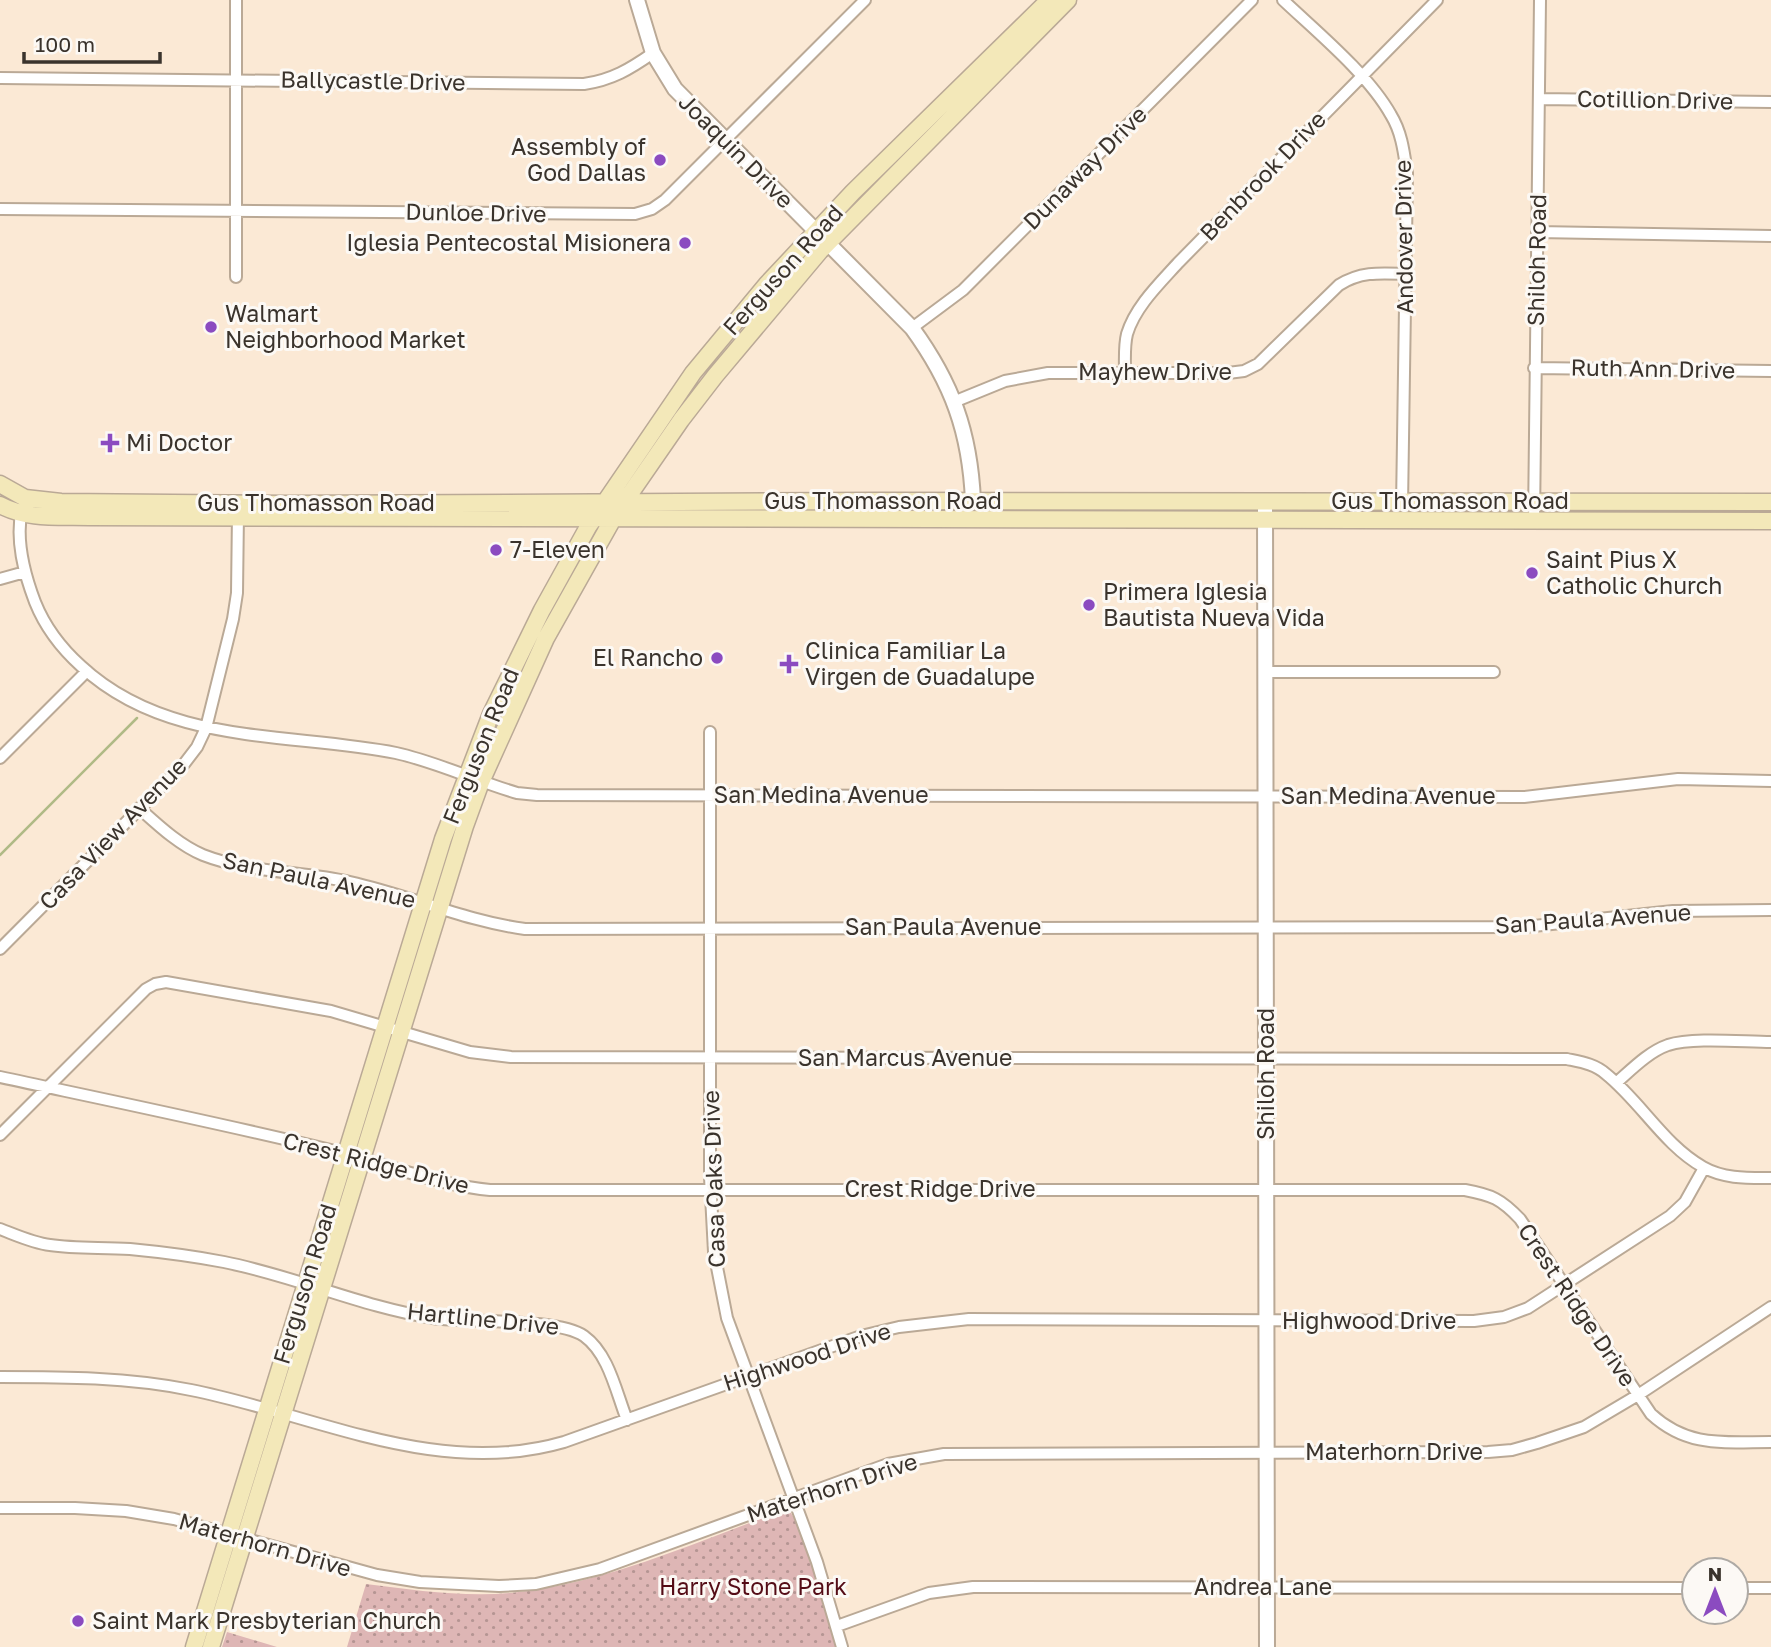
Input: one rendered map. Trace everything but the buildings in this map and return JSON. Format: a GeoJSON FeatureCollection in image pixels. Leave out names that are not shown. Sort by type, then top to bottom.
{"type":"FeatureCollection","features":[{"type":"Feature","properties":{"kind":"main road","name":"Ferguson Road"},"geometry":{"type":"LineString","coordinates":[[393,1028],[439,906],[473,779],[546,638],[614,517],[681,420],[794,280],[1018,41],[1049,0]]}},
{"type":"Feature","properties":{"kind":"main road","name":"Ferguson Road"},"geometry":{"type":"LineString","coordinates":[[194,1647],[283,1414],[321,1289],[354,1156],[393,1028],[423,902],[473,779],[514,663],[561,574],[595,517],[693,373],[766,285],[853,192],[1018,41],[1068,0]]}},
{"type":"Feature","properties":{"kind":"main road","name":"Gus Thomasson Road"},"geometry":{"type":"LineString","coordinates":[[0,484],[23,506]]}},
{"type":"Feature","properties":{"kind":"main road","name":"Gus Thomasson Road"},"geometry":{"type":"LineString","coordinates":[[398,510],[605,502],[732,501],[972,518],[1771,521]]}},
{"type":"Feature","properties":{"kind":"main road"},"geometry":{"type":"LineString","coordinates":[[721,517],[732,501]]}},
{"type":"Feature","properties":{"kind":"main road","name":"Gus Thomasson Road"},"geometry":{"type":"LineString","coordinates":[[0,505],[23,506],[51,502],[130,510],[398,510],[595,517],[721,517],[973,501],[1771,502]]}},
{"type":"Feature","properties":{"kind":"main road"},"geometry":{"type":"LineString","coordinates":[[972,518],[973,501]]}},
{"type":"Feature","properties":{"kind":"main road","name":"Ferguson Road"},"geometry":{"type":"LineString","coordinates":[[211,1647],[267,1409],[304,1284],[354,1156]]}},
{"type":"Feature","properties":{"kind":"street"},"geometry":{"type":"LineString","coordinates":[[236,0],[236,277]]}},
{"type":"Feature","properties":{"kind":"street","name":"Joaquin Drive"},"geometry":{"type":"LineString","coordinates":[[637,0],[653,53],[675,89],[912,328],[943,375],[956,401],[971,465],[973,501]]}},
{"type":"Feature","properties":{"kind":"street","name":"Dunloe Drive"},"geometry":{"type":"LineString","coordinates":[[0,209],[635,214],[652,209],[665,201],[864,0]]}},
{"type":"Feature","properties":{"kind":"street","name":"Dunaway Drive"},"geometry":{"type":"LineString","coordinates":[[912,328],[963,290],[1252,0]]}},
{"type":"Feature","properties":{"kind":"street","name":"Andover Drive"},"geometry":{"type":"LineString","coordinates":[[1283,0],[1361,76],[1391,115],[1403,148],[1407,173],[1402,519]]}},
{"type":"Feature","properties":{"kind":"street","name":"Benbrook Drive"},"geometry":{"type":"LineString","coordinates":[[1125,372],[1127,333],[1137,313],[1152,293],[1437,0]]}},
{"type":"Feature","properties":{"kind":"street","name":"Shiloh Road"},"geometry":{"type":"LineString","coordinates":[[1534,521],[1540,0]]}},
{"type":"Feature","properties":{"kind":"street","name":"Ballycastle Drive"},"geometry":{"type":"LineString","coordinates":[[0,78],[584,84],[618,76],[653,53]]}},
{"type":"Feature","properties":{"kind":"street","name":"Cotillion Drive"},"geometry":{"type":"LineString","coordinates":[[1539,99],[1771,102]]}},
{"type":"Feature","properties":{"kind":"street"},"geometry":{"type":"LineString","coordinates":[[1537,232],[1771,236]]}},
{"type":"Feature","properties":{"kind":"street","name":"Mayhew Drive"},"geometry":{"type":"LineString","coordinates":[[956,401],[1005,381],[1048,373],[1244,371],[1258,364],[1339,285],[1353,276],[1367,273],[1406,274]]}},
{"type":"Feature","properties":{"kind":"street","name":"Ruth Ann Drive"},"geometry":{"type":"LineString","coordinates":[[1534,368],[1771,371]]}},
{"type":"Feature","properties":{"kind":"street","name":"Shiloh Road"},"geometry":{"type":"LineString","coordinates":[[1265,501],[1266,1647]]}},
{"type":"Feature","properties":{"kind":"street"},"geometry":{"type":"LineString","coordinates":[[1696,502],[1696,520]]}},
{"type":"Feature","properties":{"kind":"street","name":"San Medina Avenue"},"geometry":{"type":"LineString","coordinates":[[23,506],[19,533],[25,572],[46,624],[56,639],[99,682],[143,707],[206,728],[396,753],[517,793],[1524,797],[1678,779],[1771,780]]}},
{"type":"Feature","properties":{"kind":"street","name":"Casa View Avenue"},"geometry":{"type":"LineString","coordinates":[[0,949],[184,764],[197,747],[206,728],[235,608],[238,510]]}},
{"type":"Feature","properties":{"kind":"street"},"geometry":{"type":"LineString","coordinates":[[0,579],[25,572]]}},
{"type":"Feature","properties":{"kind":"street"},"geometry":{"type":"LineString","coordinates":[[0,758],[87,671]]}},
{"type":"Feature","properties":{"kind":"street"},"geometry":{"type":"LineString","coordinates":[[1265,671],[1494,672]]}},
{"type":"Feature","properties":{"kind":"street","name":"Casa Oaks Drive"},"geometry":{"type":"LineString","coordinates":[[710,732],[710,1189],[714,1252],[727,1318],[794,1498],[842,1647]]}},
{"type":"Feature","properties":{"kind":"street","name":"San Paula Avenue"},"geometry":{"type":"LineString","coordinates":[[139,808],[186,846],[203,855],[229,863],[346,881],[499,925],[525,929],[1524,928],[1673,911],[1771,910]]}},
{"type":"Feature","properties":{"kind":"street","name":"San Marcus Avenue"},"geometry":{"type":"LineString","coordinates":[[0,1135],[146,989],[166,982],[331,1011],[470,1052],[496,1056],[1567,1059],[1588,1063],[1605,1073],[1687,1156],[1704,1168],[1740,1178],[1771,1178]]}},
{"type":"Feature","properties":{"kind":"street"},"geometry":{"type":"LineString","coordinates":[[1616,1083],[1652,1053],[1668,1045],[1686,1042],[1771,1042]]}},
{"type":"Feature","properties":{"kind":"street","name":"Crest Ridge Drive"},"geometry":{"type":"LineString","coordinates":[[0,1077],[354,1156],[445,1184],[480,1189],[1465,1190],[1492,1195],[1505,1203],[1520,1219],[1651,1414],[1666,1428],[1708,1442],[1771,1442]]}},
{"type":"Feature","properties":{"kind":"street","name":"Highwood Drive"},"geometry":{"type":"LineString","coordinates":[[0,1377],[128,1380],[188,1389],[413,1447],[488,1454],[539,1449],[750,1376],[810,1352],[899,1326],[969,1319],[1474,1321],[1504,1317],[1528,1308],[1670,1216],[1685,1202],[1704,1168]]}},
{"type":"Feature","properties":{"kind":"street","name":"Hartline Drive"},"geometry":{"type":"LineString","coordinates":[[0,1229],[50,1245],[128,1249],[215,1261],[431,1318],[572,1329],[597,1347],[627,1420]]}},
{"type":"Feature","properties":{"kind":"street","name":"Materhorn Drive"},"geometry":{"type":"LineString","coordinates":[[0,1508],[126,1511],[174,1519],[377,1576],[456,1585],[536,1584],[600,1569],[888,1464],[944,1454],[1512,1450],[1584,1427],[1638,1395],[1771,1307]]}},
{"type":"Feature","properties":{"kind":"street","name":"Andrea Lane"},"geometry":{"type":"LineString","coordinates":[[837,1626],[929,1593],[951,1588],[1680,1588]]}},
{"type":"Feature","properties":{"kind":"street"},"geometry":{"type":"LineString","coordinates":[[1750,1588],[1771,1588]]}},
{"type":"Feature","properties":{"kind":"green space","name":"Harry Stone Park"},"geometry":{"type":"Polygon","coordinates":[[[787,1509],[808,1551],[837,1647],[347,1647],[366,1584],[474,1594],[546,1588],[581,1581],[651,1560],[787,1509]]]}},
{"type":"Feature","properties":{"kind":"green space"},"geometry":{"type":"Polygon","coordinates":[[[227,1632],[277,1647],[222,1647],[227,1632]]]}},
{"type":"Feature","properties":{"kind":"waterway"},"geometry":{"type":"LineString","coordinates":[[0,855],[137,718]]}},
{"type":"Feature","properties":{"kind":"place","name":"Assembly of God Dallas"},"geometry":{"type":"Point","coordinates":[660,160]}},
{"type":"Feature","properties":{"kind":"place","name":"Iglesia Pentecostal Misionera"},"geometry":{"type":"Point","coordinates":[685,243]}},
{"type":"Feature","properties":{"kind":"place","name":"Walmart Neighborhood Market"},"geometry":{"type":"Point","coordinates":[211,327]}},
{"type":"Feature","properties":{"kind":"place","name":"Mi Doctor"},"geometry":{"type":"Point","coordinates":[110,443]}},
{"type":"Feature","properties":{"kind":"place","name":"7-Eleven"},"geometry":{"type":"Point","coordinates":[496,550]}},
{"type":"Feature","properties":{"kind":"place","name":"Saint Pius X Catholic Church"},"geometry":{"type":"Point","coordinates":[1532,573]}},
{"type":"Feature","properties":{"kind":"place","name":"Primera Iglesia Bautista Nueva Vida"},"geometry":{"type":"Point","coordinates":[1089,605]}},
{"type":"Feature","properties":{"kind":"place","name":"El Rancho"},"geometry":{"type":"Point","coordinates":[717,658]}},
{"type":"Feature","properties":{"kind":"place","name":"Clinica Familiar La Virgen de Guadalupe"},"geometry":{"type":"Point","coordinates":[789,664]}},
{"type":"Feature","properties":{"kind":"place","name":"Saint Mark Presbyterian Church"},"geometry":{"type":"Point","coordinates":[78,1621]}}]}
